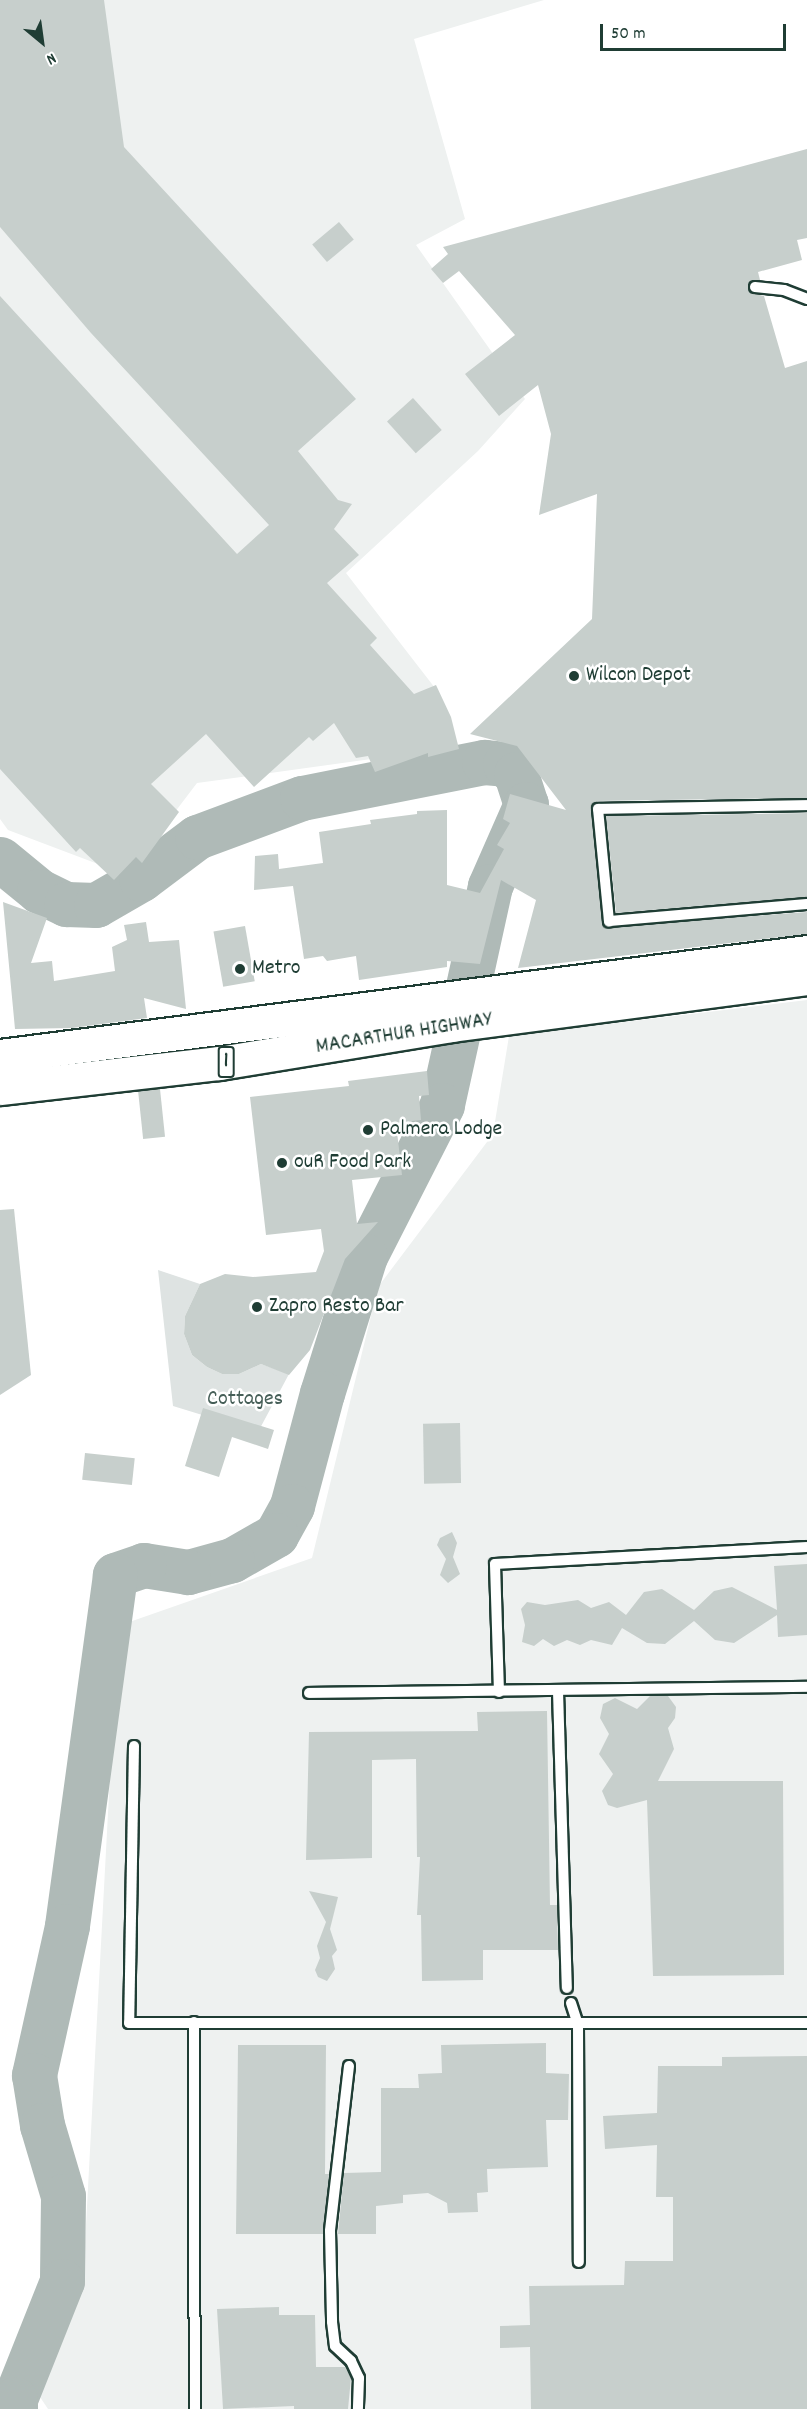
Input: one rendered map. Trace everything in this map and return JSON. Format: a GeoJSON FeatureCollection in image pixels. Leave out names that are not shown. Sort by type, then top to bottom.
{"type":"FeatureCollection","features":[{"type":"Feature","properties":{"kind":"highway","name":"MACARTHUR HIGHWAY"},"geometry":{"type":"LineString","coordinates":[[539,1000],[807,952]]}},
{"type":"Feature","properties":{"kind":"highway","name":"MACARTHUR HIGHWAY"},"geometry":{"type":"LineString","coordinates":[[0,1088],[219,1045],[449,1010],[539,1000],[807,978]]}},
{"type":"Feature","properties":{"kind":"highway","name":"MACARTHUR HIGHWAY"},"geometry":{"type":"LineString","coordinates":[[0,1056],[219,1045]]}},
{"type":"Feature","properties":{"kind":"lane"},"geometry":{"type":"LineString","coordinates":[[755,287],[783,290],[807,299]]}},
{"type":"Feature","properties":{"kind":"lane"},"geometry":{"type":"LineString","coordinates":[[807,805],[598,808],[609,921],[807,904]]}},
{"type":"Feature","properties":{"kind":"lane"},"geometry":{"type":"LineString","coordinates":[[499,1692],[495,1564],[807,1547]]}},
{"type":"Feature","properties":{"kind":"lane"},"geometry":{"type":"LineString","coordinates":[[309,1693],[807,1687]]}},
{"type":"Feature","properties":{"kind":"lane"},"geometry":{"type":"LineString","coordinates":[[558,1691],[567,1988]]}},
{"type":"Feature","properties":{"kind":"lane"},"geometry":{"type":"LineString","coordinates":[[134,1746],[129,2023],[807,2023]]}},
{"type":"Feature","properties":{"kind":"lane"},"geometry":{"type":"LineString","coordinates":[[571,2003],[578,2024],[579,2262]]}},
{"type":"Feature","properties":{"kind":"lane"},"geometry":{"type":"LineString","coordinates":[[194,2022],[195,2409]]}},
{"type":"Feature","properties":{"kind":"lane"},"geometry":{"type":"LineString","coordinates":[[349,2066],[330,2231],[332,2311],[335,2346],[351,2361],[359,2378],[358,2409]]}},
{"type":"Feature","properties":{"kind":"shaded area"},"geometry":{"type":"Polygon","coordinates":[[[0,0],[544,0],[414,39],[465,219],[416,245],[525,399],[478,451],[346,573],[435,688],[444,749],[197,783],[127,875],[8,830],[0,819],[0,0]]]}},
{"type":"Feature","properties":{"kind":"shaded area"},"geometry":{"type":"Polygon","coordinates":[[[807,1000],[807,2409],[48,2409],[38,2394],[83,2281],[118,1626],[312,1558],[378,1287],[493,1134],[509,1036],[807,1000]]]}},
{"type":"Feature","properties":{"kind":"green space","name":"Cottages"},"geometry":{"type":"Polygon","coordinates":[[[158,1270],[200,1284],[185,1316],[184,1334],[192,1355],[207,1367],[222,1374],[239,1374],[261,1364],[289,1374],[258,1432],[173,1406],[158,1270]]]}},
{"type":"Feature","properties":{"kind":"building"},"geometry":{"type":"Polygon","coordinates":[[[0,0],[104,0],[124,147],[356,399],[298,451],[338,500],[352,504],[334,529],[359,555],[327,583],[377,638],[370,645],[414,694],[436,685],[451,717],[459,749],[428,757],[428,753],[375,772],[368,756],[356,758],[334,723],[313,741],[309,737],[254,787],[206,734],[151,784],[179,812],[142,863],[136,857],[114,880],[80,848],[76,852],[0,769],[0,296],[237,554],[269,525],[91,333],[0,227],[0,0]]]}},
{"type":"Feature","properties":{"kind":"building"},"geometry":{"type":"Polygon","coordinates":[[[807,149],[807,238],[797,240],[802,260],[758,272],[760,280],[751,280],[748,287],[751,293],[764,296],[785,368],[807,361],[807,798],[598,801],[591,810],[602,922],[605,927],[807,912],[807,934],[518,968],[536,900],[501,880],[480,964],[447,961],[447,967],[359,980],[356,956],[327,961],[323,956],[304,959],[293,886],[254,890],[255,856],[278,854],[279,869],[323,863],[319,832],[371,824],[370,820],[417,814],[417,811],[447,810],[447,885],[480,893],[504,849],[497,845],[510,823],[503,819],[510,794],[566,810],[517,746],[470,734],[592,619],[597,494],[539,515],[551,434],[538,385],[499,416],[465,374],[515,335],[459,271],[443,283],[431,269],[448,254],[443,247],[807,149]]]}},
{"type":"Feature","properties":{"kind":"building"},"geometry":{"type":"Polygon","coordinates":[[[339,222],[354,240],[327,262],[312,244],[339,222]]]}},
{"type":"Feature","properties":{"kind":"building"},"geometry":{"type":"Polygon","coordinates":[[[413,398],[442,430],[416,453],[387,421],[413,398]]]}},
{"type":"Feature","properties":{"kind":"building"},"geometry":{"type":"Polygon","coordinates":[[[807,813],[807,897],[616,913],[606,816],[807,813]]]}},
{"type":"Feature","properties":{"kind":"building"},"geometry":{"type":"Polygon","coordinates":[[[3,902],[47,918],[31,963],[52,961],[54,981],[115,971],[112,947],[127,940],[124,925],[146,922],[149,942],[179,940],[186,1009],[144,998],[147,1018],[72,1028],[15,1029],[3,902]]]}},
{"type":"Feature","properties":{"kind":"building"},"geometry":{"type":"Polygon","coordinates":[[[245,926],[255,981],[223,987],[213,932],[245,926]]]}},
{"type":"Feature","properties":{"kind":"building"},"geometry":{"type":"Polygon","coordinates":[[[427,1071],[429,1095],[419,1096],[421,1120],[396,1123],[402,1175],[352,1180],[357,1224],[378,1222],[345,1259],[310,1350],[289,1375],[261,1364],[239,1374],[222,1374],[207,1367],[192,1355],[184,1334],[185,1316],[200,1284],[225,1274],[253,1277],[316,1272],[324,1251],[321,1229],[266,1235],[250,1097],[349,1086],[348,1081],[427,1071]]]}},
{"type":"Feature","properties":{"kind":"building"},"geometry":{"type":"Polygon","coordinates":[[[160,1089],[165,1137],[143,1139],[138,1091],[160,1089]]]}},
{"type":"Feature","properties":{"kind":"building"},"geometry":{"type":"Polygon","coordinates":[[[14,1209],[31,1375],[0,1395],[0,1210],[14,1209]]]}},
{"type":"Feature","properties":{"kind":"building"},"geometry":{"type":"Polygon","coordinates":[[[203,1408],[274,1430],[268,1449],[232,1437],[219,1477],[185,1466],[203,1408]]]}},
{"type":"Feature","properties":{"kind":"building"},"geometry":{"type":"Polygon","coordinates":[[[460,1423],[461,1483],[424,1484],[423,1424],[460,1423]]]}},
{"type":"Feature","properties":{"kind":"building"},"geometry":{"type":"Polygon","coordinates":[[[85,1453],[135,1458],[132,1485],[82,1480],[85,1453]]]}},
{"type":"Feature","properties":{"kind":"building"},"geometry":{"type":"Polygon","coordinates":[[[452,1532],[457,1543],[453,1557],[460,1574],[448,1583],[440,1575],[446,1559],[437,1545],[440,1538],[452,1532]]]}},
{"type":"Feature","properties":{"kind":"building"},"geometry":{"type":"Polygon","coordinates":[[[807,1564],[807,1635],[778,1637],[777,1615],[734,1643],[715,1640],[694,1621],[665,1644],[647,1643],[622,1628],[612,1645],[591,1640],[580,1645],[567,1640],[554,1646],[543,1639],[534,1646],[522,1642],[525,1625],[521,1609],[527,1602],[545,1605],[578,1600],[591,1608],[609,1602],[626,1615],[644,1592],[662,1589],[694,1610],[714,1591],[732,1587],[777,1610],[774,1566],[807,1564]]]}},
{"type":"Feature","properties":{"kind":"building"},"geometry":{"type":"Polygon","coordinates":[[[650,1696],[668,1696],[676,1707],[675,1718],[668,1728],[674,1749],[658,1781],[783,1781],[784,1975],[653,1976],[647,1800],[617,1808],[608,1805],[602,1791],[613,1774],[599,1754],[609,1734],[600,1718],[603,1704],[615,1698],[637,1709],[650,1696]]]}},
{"type":"Feature","properties":{"kind":"building"},"geometry":{"type":"Polygon","coordinates":[[[547,1711],[550,1905],[557,1905],[558,1950],[483,1950],[483,1980],[422,1981],[421,1915],[417,1915],[420,1857],[417,1857],[416,1759],[372,1760],[372,1858],[306,1860],[309,1732],[478,1731],[477,1712],[547,1711]]]}},
{"type":"Feature","properties":{"kind":"building"},"geometry":{"type":"Polygon","coordinates":[[[309,1891],[338,1897],[330,1929],[337,1950],[332,1956],[335,1969],[327,1981],[318,1977],[315,1970],[320,1958],[317,1946],[326,1922],[309,1891]]]}},
{"type":"Feature","properties":{"kind":"building"},"geometry":{"type":"Polygon","coordinates":[[[546,2043],[546,2073],[569,2074],[568,2120],[546,2120],[548,2167],[487,2169],[488,2192],[477,2193],[478,2212],[448,2213],[447,2203],[428,2193],[403,2195],[403,2203],[376,2206],[376,2234],[338,2234],[344,2173],[381,2172],[381,2088],[419,2088],[418,2074],[442,2073],[441,2045],[546,2043]]]}},
{"type":"Feature","properties":{"kind":"building"},"geometry":{"type":"Polygon","coordinates":[[[238,2045],[326,2045],[325,2174],[329,2174],[323,2234],[236,2234],[238,2045]]]}},
{"type":"Feature","properties":{"kind":"building"},"geometry":{"type":"Polygon","coordinates":[[[807,2056],[807,2409],[531,2409],[530,2347],[500,2348],[500,2326],[530,2325],[529,2286],[624,2285],[625,2261],[673,2261],[673,2197],[656,2197],[657,2145],[605,2149],[603,2116],[657,2113],[658,2066],[722,2066],[722,2057],[807,2056]]]}},
{"type":"Feature","properties":{"kind":"building"},"geometry":{"type":"Polygon","coordinates":[[[279,2307],[279,2315],[315,2315],[316,2367],[345,2367],[351,2378],[348,2409],[294,2409],[294,2406],[223,2409],[217,2309],[279,2307]]]}},
{"type":"Feature","properties":{"kind":"waterway"},"geometry":{"type":"LineString","coordinates":[[0,859],[39,891],[66,904],[96,905],[141,879],[197,837],[302,798],[484,762],[505,764],[516,774],[526,804],[490,886],[442,1105],[365,1256],[322,1393],[292,1506],[276,1535],[232,1560],[188,1572],[144,1565],[115,1575],[67,1926],[34,2075],[42,2125],[63,2196],[62,2281],[15,2399],[15,2409]]}},
{"type":"Feature","properties":{"kind":"place","name":"Wilcon Depot"},"geometry":{"type":"Point","coordinates":[574,676]}},
{"type":"Feature","properties":{"kind":"place","name":"Metro"},"geometry":{"type":"Point","coordinates":[240,969]}},
{"type":"Feature","properties":{"kind":"place","name":"Palmera Lodge"},"geometry":{"type":"Point","coordinates":[368,1130]}},
{"type":"Feature","properties":{"kind":"place","name":"ouR Food Park"},"geometry":{"type":"Point","coordinates":[282,1163]}},
{"type":"Feature","properties":{"kind":"place","name":"Zapro Resto Bar"},"geometry":{"type":"Point","coordinates":[257,1307]}}]}
